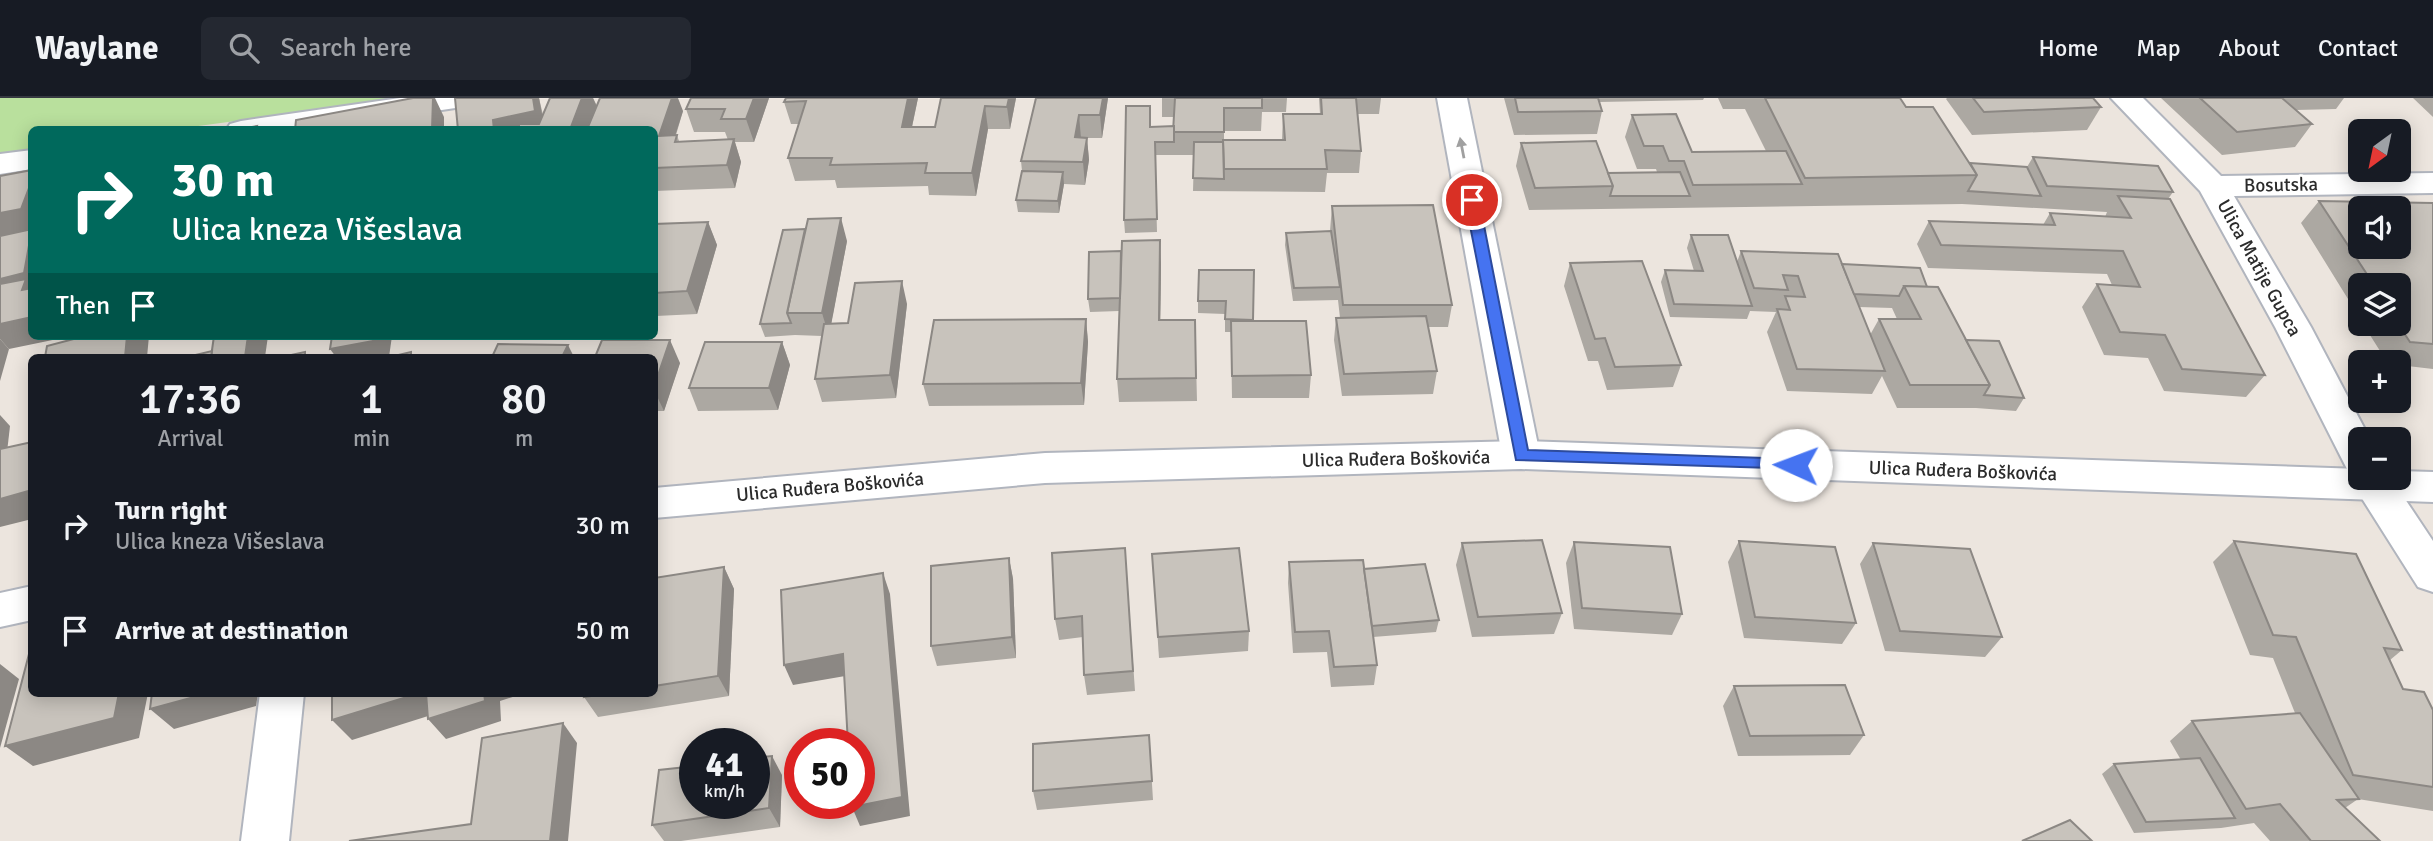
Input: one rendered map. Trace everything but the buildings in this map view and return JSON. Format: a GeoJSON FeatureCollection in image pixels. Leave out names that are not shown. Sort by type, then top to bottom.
{"type":"FeatureCollection","features":[{"type":"Feature","properties":{"kind":"street"},"geometry":{"type":"LineString","coordinates":[[269,126],[463,98]]}},
{"type":"Feature","properties":{"kind":"street"},"geometry":{"type":"LineString","coordinates":[[1452,98],[1521,455]]}},
{"type":"Feature","properties":{"kind":"street","name":"Ulica Matije Gupca"},"geometry":{"type":"LineString","coordinates":[[2126,98],[2213,186],[2293,327],[2348,435]]}},
{"type":"Feature","properties":{"kind":"street"},"geometry":{"type":"LineString","coordinates":[[0,164],[28,160]]}},
{"type":"Feature","properties":{"kind":"street","name":"Bosutska"},"geometry":{"type":"LineString","coordinates":[[2213,186],[2433,183]]}},
{"type":"Feature","properties":{"kind":"street","name":"Ulica Ruđera Boškovića"},"geometry":{"type":"LineString","coordinates":[[658,503],[1045,468],[1521,455],[2348,474]]}},
{"type":"Feature","properties":{"kind":"street","name":"Ulica Ruđera Boškovića"},"geometry":{"type":"LineString","coordinates":[[2411,483],[2433,487]]}},
{"type":"Feature","properties":{"kind":"street","name":"Ulica Matije Gupca"},"geometry":{"type":"LineString","coordinates":[[2378,490],[2433,575]]}},
{"type":"Feature","properties":{"kind":"street"},"geometry":{"type":"LineString","coordinates":[[0,610],[28,605]]}},
{"type":"Feature","properties":{"kind":"street"},"geometry":{"type":"LineString","coordinates":[[265,841],[282,697]]}},
{"type":"Feature","properties":{"kind":"green space"},"geometry":{"type":"Polygon","coordinates":[[[0,98],[407,98],[198,126],[28,126],[28,149],[0,153],[0,98]]]}},
{"type":"Feature","properties":{"kind":"route"},"geometry":{"type":"LineString","coordinates":[[1472,200],[1521,455],[1796,465]]}}]}
